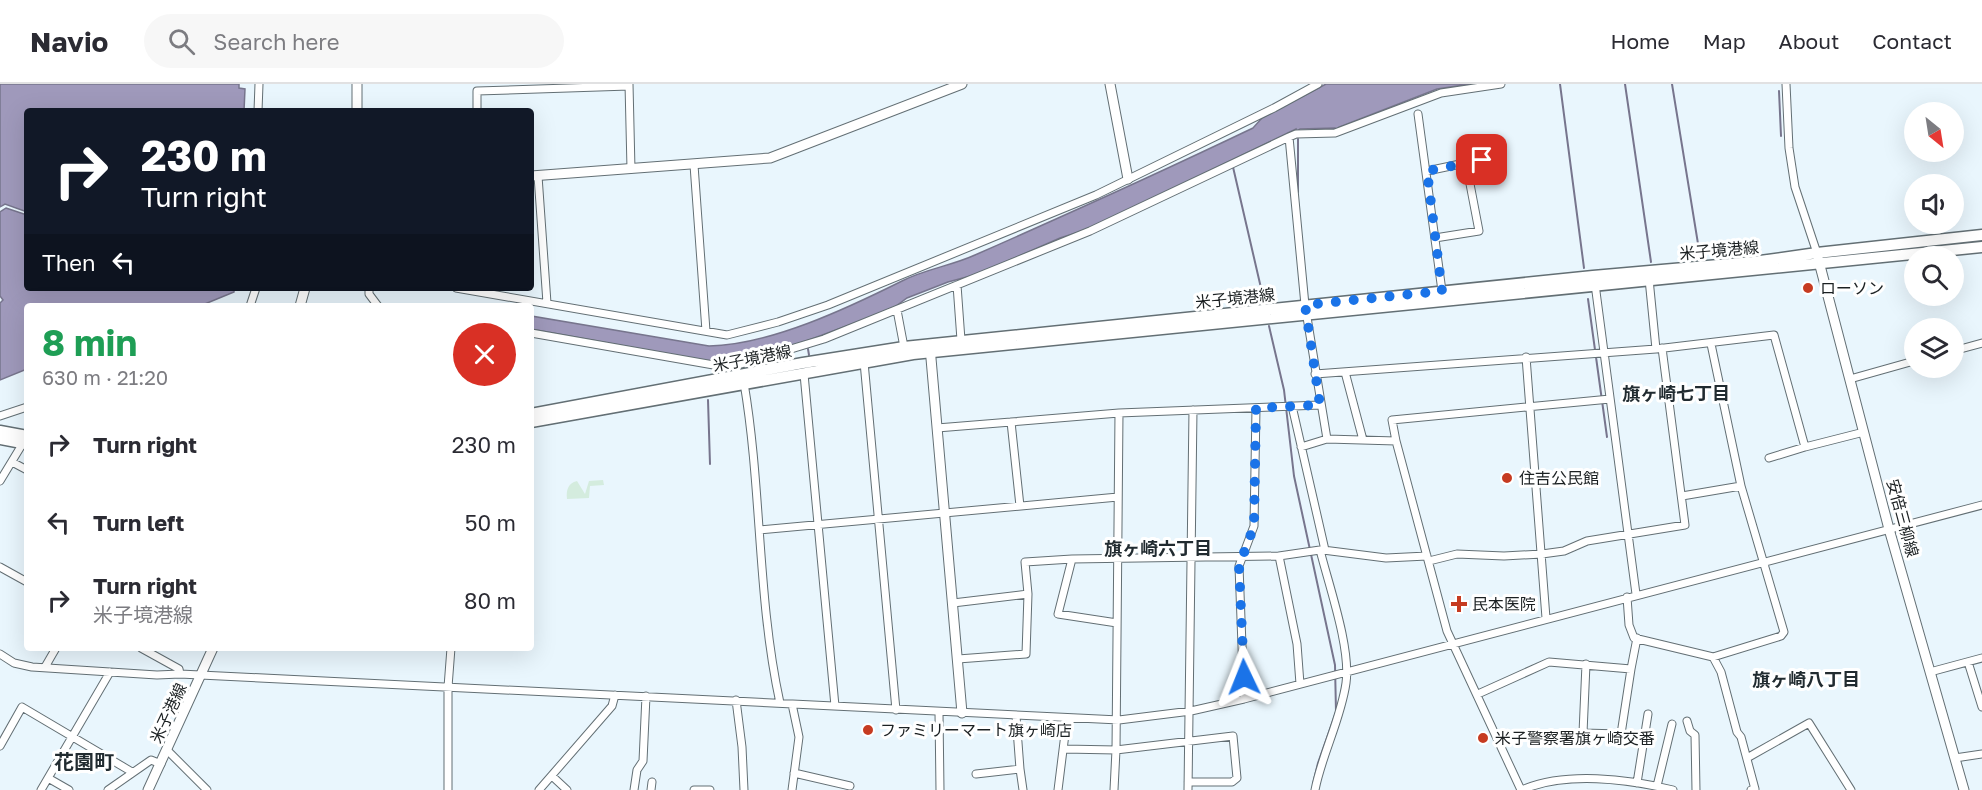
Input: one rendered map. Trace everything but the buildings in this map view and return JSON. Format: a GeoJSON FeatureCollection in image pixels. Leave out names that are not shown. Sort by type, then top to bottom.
{"type":"FeatureCollection","features":[{"type":"Feature","properties":{"kind":"main road","name":"米子境港線"},"geometry":{"type":"LineString","coordinates":[[534,421],[904,347],[930,349],[1306,310],[1442,291],[1754,262],[1982,235]]}},
{"type":"Feature","properties":{"kind":"main road","name":"米子境港線"},"geometry":{"type":"LineString","coordinates":[[534,414],[743,379],[804,374],[930,349],[961,340],[1820,265],[1982,247]]}},
{"type":"Feature","properties":{"kind":"main road"},"geometry":{"type":"LineString","coordinates":[[0,431],[24,440]]}},
{"type":"Feature","properties":{"kind":"main road"},"geometry":{"type":"LineString","coordinates":[[0,439],[24,441]]}},
{"type":"Feature","properties":{"kind":"street"},"geometry":{"type":"LineString","coordinates":[[258,108],[259,84]]}},
{"type":"Feature","properties":{"kind":"street"},"geometry":{"type":"LineString","coordinates":[[357,84],[357,108]]}},
{"type":"Feature","properties":{"kind":"street"},"geometry":{"type":"LineString","coordinates":[[547,303],[534,176],[770,158],[962,84]]}},
{"type":"Feature","properties":{"kind":"street"},"geometry":{"type":"LineString","coordinates":[[1110,84],[1128,179]]}},
{"type":"Feature","properties":{"kind":"street"},"geometry":{"type":"LineString","coordinates":[[474,291],[728,335],[778,322],[828,305],[1096,195],[1318,84]]}},
{"type":"Feature","properties":{"kind":"street"},"geometry":{"type":"LineString","coordinates":[[534,334],[730,367],[803,346],[1111,222],[1296,134],[1335,133],[1441,93],[1501,84]]}},
{"type":"Feature","properties":{"kind":"street"},"geometry":{"type":"LineString","coordinates":[[1786,84],[1789,148],[1795,187],[1817,253]]}},
{"type":"Feature","properties":{"kind":"street"},"geometry":{"type":"LineString","coordinates":[[477,108],[477,88],[629,85],[631,169]]}},
{"type":"Feature","properties":{"kind":"street"},"geometry":{"type":"LineString","coordinates":[[1418,114],[1442,291]]}},
{"type":"Feature","properties":{"kind":"street"},"geometry":{"type":"LineString","coordinates":[[1289,137],[1306,310],[1327,440]]}},
{"type":"Feature","properties":{"kind":"street"},"geometry":{"type":"LineString","coordinates":[[1427,171],[1498,156]]}},
{"type":"Feature","properties":{"kind":"street"},"geometry":{"type":"LineString","coordinates":[[1436,238],[1479,231],[1466,163]]}},
{"type":"Feature","properties":{"kind":"street"},"geometry":{"type":"LineString","coordinates":[[694,165],[706,330]]}},
{"type":"Feature","properties":{"kind":"street","name":"安倍三柳線"},"geometry":{"type":"LineString","coordinates":[[1817,253],[1889,529],[1964,790]]}},
{"type":"Feature","properties":{"kind":"street"},"geometry":{"type":"LineString","coordinates":[[958,659],[1026,654],[1028,594],[1025,562],[1191,556],[1279,556],[1323,550],[1386,558],[1428,558],[1458,554],[1504,556],[1542,554],[1564,550],[1587,541],[1685,525],[1649,279]]}},
{"type":"Feature","properties":{"kind":"street"},"geometry":{"type":"LineString","coordinates":[[1595,284],[1636,594]]}},
{"type":"Feature","properties":{"kind":"street"},"geometry":{"type":"LineString","coordinates":[[957,285],[961,340]]}},
{"type":"Feature","properties":{"kind":"street"},"geometry":{"type":"LineString","coordinates":[[897,310],[904,347]]}},
{"type":"Feature","properties":{"kind":"street"},"geometry":{"type":"LineString","coordinates":[[1315,374],[1659,349],[1774,335],[1805,447]]}},
{"type":"Feature","properties":{"kind":"street"},"geometry":{"type":"LineString","coordinates":[[1964,348],[1982,343]]}},
{"type":"Feature","properties":{"kind":"street"},"geometry":{"type":"LineString","coordinates":[[1627,597],[1629,626],[1636,638],[1713,657],[1781,636],[1784,632],[1741,486],[1712,344]]}},
{"type":"Feature","properties":{"kind":"street"},"geometry":{"type":"LineString","coordinates":[[930,349],[962,713]]}},
{"type":"Feature","properties":{"kind":"street"},"geometry":{"type":"LineString","coordinates":[[1526,357],[1546,618]]}},
{"type":"Feature","properties":{"kind":"street"},"geometry":{"type":"LineString","coordinates":[[864,362],[896,710]]}},
{"type":"Feature","properties":{"kind":"street"},"geometry":{"type":"LineString","coordinates":[[1850,379],[1904,365]]}},
{"type":"Feature","properties":{"kind":"street"},"geometry":{"type":"LineString","coordinates":[[1345,372],[1363,440]]}},
{"type":"Feature","properties":{"kind":"street"},"geometry":{"type":"LineString","coordinates":[[804,374],[835,706]]}},
{"type":"Feature","properties":{"kind":"street"},"geometry":{"type":"LineString","coordinates":[[743,379],[751,428],[771,662],[780,703]]}},
{"type":"Feature","properties":{"kind":"street"},"geometry":{"type":"LineString","coordinates":[[1610,399],[1392,420],[1448,631],[1521,790],[1558,781],[1610,779],[1672,790]]}},
{"type":"Feature","properties":{"kind":"street"},"geometry":{"type":"LineString","coordinates":[[937,428],[1119,413],[1320,405]]}},
{"type":"Feature","properties":{"kind":"street"},"geometry":{"type":"LineString","coordinates":[[1292,406],[1343,642],[1347,672],[1346,684],[1320,762],[1315,790]]}},
{"type":"Feature","properties":{"kind":"street"},"geometry":{"type":"LineString","coordinates":[[0,416],[24,408]]}},
{"type":"Feature","properties":{"kind":"street"},"geometry":{"type":"LineString","coordinates":[[1244,699],[1239,566],[1254,526],[1256,408]]}},
{"type":"Feature","properties":{"kind":"street"},"geometry":{"type":"LineString","coordinates":[[1064,749],[1116,750],[1187,740],[1233,736],[1237,778],[1232,782],[1188,786],[1187,740],[1191,711],[1193,410]]}},
{"type":"Feature","properties":{"kind":"street"},"geometry":{"type":"LineString","coordinates":[[1114,790],[1119,720],[1119,413]]}},
{"type":"Feature","properties":{"kind":"street"},"geometry":{"type":"LineString","coordinates":[[1011,422],[1020,506]]}},
{"type":"Feature","properties":{"kind":"street"},"geometry":{"type":"LineString","coordinates":[[1769,458],[1864,432]]}},
{"type":"Feature","properties":{"kind":"street"},"geometry":{"type":"LineString","coordinates":[[1301,447],[1327,440],[1396,441]]}},
{"type":"Feature","properties":{"kind":"street"},"geometry":{"type":"LineString","coordinates":[[0,481],[24,444]]}},
{"type":"Feature","properties":{"kind":"street"},"geometry":{"type":"LineString","coordinates":[[12,462],[24,468]]}},
{"type":"Feature","properties":{"kind":"street"},"geometry":{"type":"LineString","coordinates":[[1682,496],[1741,486]]}},
{"type":"Feature","properties":{"kind":"street"},"geometry":{"type":"LineString","coordinates":[[760,530],[1118,497]]}},
{"type":"Feature","properties":{"kind":"street"},"geometry":{"type":"LineString","coordinates":[[0,654],[14,663],[110,672],[1119,720],[1191,711],[1244,699],[1636,594],[1982,505]]}},
{"type":"Feature","properties":{"kind":"street"},"geometry":{"type":"LineString","coordinates":[[1279,556],[1297,644],[1300,684]]}},
{"type":"Feature","properties":{"kind":"street"},"geometry":{"type":"LineString","coordinates":[[1072,559],[1058,614],[1118,623]]}},
{"type":"Feature","properties":{"kind":"street"},"geometry":{"type":"LineString","coordinates":[[0,567],[24,580]]}},
{"type":"Feature","properties":{"kind":"street"},"geometry":{"type":"LineString","coordinates":[[953,603],[1028,594]]}},
{"type":"Feature","properties":{"kind":"street"},"geometry":{"type":"LineString","coordinates":[[1586,664],[1583,733],[1621,734],[1636,638]]}},
{"type":"Feature","properties":{"kind":"street"},"geometry":{"type":"LineString","coordinates":[[45,667],[54,651]]}},
{"type":"Feature","properties":{"kind":"street"},"geometry":{"type":"LineString","coordinates":[[146,651],[179,669],[180,674]]}},
{"type":"Feature","properties":{"kind":"street","name":"米子港線"},"geometry":{"type":"LineString","coordinates":[[148,790],[168,751],[212,651]]}},
{"type":"Feature","properties":{"kind":"street"},"geometry":{"type":"LineString","coordinates":[[448,790],[448,687],[452,651]]}},
{"type":"Feature","properties":{"kind":"street"},"geometry":{"type":"LineString","coordinates":[[1713,657],[1721,672],[1747,758],[1753,790]]}},
{"type":"Feature","properties":{"kind":"street"},"geometry":{"type":"LineString","coordinates":[[1930,672],[1982,658]]}},
{"type":"Feature","properties":{"kind":"street"},"geometry":{"type":"LineString","coordinates":[[1478,694],[1549,662],[1631,669]]}},
{"type":"Feature","properties":{"kind":"street"},"geometry":{"type":"LineString","coordinates":[[1968,662],[1982,707]]}},
{"type":"Feature","properties":{"kind":"street"},"geometry":{"type":"LineString","coordinates":[[41,790],[110,672]]}},
{"type":"Feature","properties":{"kind":"street"},"geometry":{"type":"LineString","coordinates":[[539,790],[612,706],[615,695]]}},
{"type":"Feature","properties":{"kind":"street"},"geometry":{"type":"LineString","coordinates":[[634,790],[637,770],[644,761],[646,696]]}},
{"type":"Feature","properties":{"kind":"street"},"geometry":{"type":"LineString","coordinates":[[736,700],[742,747],[744,790]]}},
{"type":"Feature","properties":{"kind":"street"},"geometry":{"type":"LineString","coordinates":[[792,704],[799,737],[792,790]]}},
{"type":"Feature","properties":{"kind":"street"},"geometry":{"type":"LineString","coordinates":[[0,746],[22,707],[132,772]]}},
{"type":"Feature","properties":{"kind":"street"},"geometry":{"type":"LineString","coordinates":[[939,713],[939,790]]}},
{"type":"Feature","properties":{"kind":"street"},"geometry":{"type":"LineString","coordinates":[[1637,783],[1648,714]]}},
{"type":"Feature","properties":{"kind":"street"},"geometry":{"type":"LineString","coordinates":[[1016,716],[1023,790]]}},
{"type":"Feature","properties":{"kind":"street"},"geometry":{"type":"LineString","coordinates":[[1058,790],[1067,718]]}},
{"type":"Feature","properties":{"kind":"street"},"geometry":{"type":"LineString","coordinates":[[1687,721],[1690,731],[1695,735],[1696,790]]}},
{"type":"Feature","properties":{"kind":"street"},"geometry":{"type":"LineString","coordinates":[[1747,758],[1809,723],[1851,790]]}},
{"type":"Feature","properties":{"kind":"street"},"geometry":{"type":"LineString","coordinates":[[1657,786],[1672,724]]}},
{"type":"Feature","properties":{"kind":"street"},"geometry":{"type":"LineString","coordinates":[[168,751],[207,790]]}},
{"type":"Feature","properties":{"kind":"street"},"geometry":{"type":"LineString","coordinates":[[1955,758],[1982,754]]}},
{"type":"Feature","properties":{"kind":"street"},"geometry":{"type":"LineString","coordinates":[[108,790],[151,760],[161,764]]}},
{"type":"Feature","properties":{"kind":"street"},"geometry":{"type":"LineString","coordinates":[[976,774],[1020,769]]}},
{"type":"Feature","properties":{"kind":"street"},"geometry":{"type":"LineString","coordinates":[[794,773],[850,786]]}},
{"type":"Feature","properties":{"kind":"street"},"geometry":{"type":"LineString","coordinates":[[552,776],[567,790]]}},
{"type":"Feature","properties":{"kind":"street"},"geometry":{"type":"LineString","coordinates":[[48,777],[69,790]]}},
{"type":"Feature","properties":{"kind":"street"},"geometry":{"type":"LineString","coordinates":[[693,790],[710,790]]}},
{"type":"Feature","properties":{"kind":"green space"},"geometry":{"type":"Polygon","coordinates":[[[603,480],[604,485],[590,486],[589,498],[567,499],[568,487],[572,483],[577,481],[585,494],[589,481],[603,480]]]}},
{"type":"Feature","properties":{"kind":"shaded area"},"geometry":{"type":"Polygon","coordinates":[[[0,84],[239,84],[239,88],[245,89],[244,108],[24,108],[24,211],[5,204],[0,207],[0,84]]]}},
{"type":"Feature","properties":{"kind":"shaded area"},"geometry":{"type":"Polygon","coordinates":[[[1326,84],[1470,84],[1437,89],[1339,127],[1336,131],[1335,128],[1300,129],[1296,132],[1296,129],[1092,228],[1060,238],[978,274],[948,282],[907,298],[892,309],[809,340],[737,363],[707,361],[534,330],[534,317],[709,346],[733,344],[783,332],[833,313],[911,277],[975,255],[1114,193],[1253,128],[1262,118],[1326,84]]]}},
{"type":"Feature","properties":{"kind":"shaded area"},"geometry":{"type":"Polygon","coordinates":[[[6,208],[24,214],[24,291],[234,292],[207,303],[24,303],[24,370],[0,380],[0,303],[3,300],[0,296],[0,212],[6,208]]]}},
{"type":"Feature","properties":{"kind":"waterway"},"geometry":{"type":"LineString","coordinates":[[1560,84],[1584,268]]}},
{"type":"Feature","properties":{"kind":"waterway"},"geometry":{"type":"LineString","coordinates":[[1625,84],[1651,262]]}},
{"type":"Feature","properties":{"kind":"waterway"},"geometry":{"type":"LineString","coordinates":[[1672,84],[1700,256]]}},
{"type":"Feature","properties":{"kind":"waterway"},"geometry":{"type":"LineString","coordinates":[[1779,91],[1781,136]]}},
{"type":"Feature","properties":{"kind":"waterway"},"geometry":{"type":"LineString","coordinates":[[1298,139],[1298,192]]}},
{"type":"Feature","properties":{"kind":"waterway"},"geometry":{"type":"LineString","coordinates":[[1233,167],[1264,301]]}},
{"type":"Feature","properties":{"kind":"waterway"},"geometry":{"type":"LineString","coordinates":[[1588,299],[1607,437]]}},
{"type":"Feature","properties":{"kind":"waterway"},"geometry":{"type":"LineString","coordinates":[[1269,326],[1284,390],[1294,476],[1335,665],[1336,712],[1313,784]]}},
{"type":"Feature","properties":{"kind":"waterway"},"geometry":{"type":"LineString","coordinates":[[808,349],[809,355]]}},
{"type":"Feature","properties":{"kind":"waterway"},"geometry":{"type":"LineString","coordinates":[[708,400],[710,464]]}},
{"type":"Feature","properties":{"kind":"place","name":"ローソン"},"geometry":{"type":"Point","coordinates":[1808,288]}},
{"type":"Feature","properties":{"kind":"place","name":"住吉公民館"},"geometry":{"type":"Point","coordinates":[1507,478]}},
{"type":"Feature","properties":{"kind":"place","name":"民本医院"},"geometry":{"type":"Point","coordinates":[1459,604]}},
{"type":"Feature","properties":{"kind":"place","name":"ファミリーマート旗ヶ崎店"},"geometry":{"type":"Point","coordinates":[868,730]}},
{"type":"Feature","properties":{"kind":"place","name":"米子警察署旗ヶ崎交番"},"geometry":{"type":"Point","coordinates":[1483,738]}},
{"type":"Feature","properties":{"kind":"district","name":"旗ヶ崎七丁目"},"geometry":{"type":"Point","coordinates":[1676,393]}},
{"type":"Feature","properties":{"kind":"district","name":"旗ヶ崎六丁目"},"geometry":{"type":"Point","coordinates":[1158,548]}},
{"type":"Feature","properties":{"kind":"district","name":"旗ヶ崎八丁目"},"geometry":{"type":"Point","coordinates":[1806,679]}},
{"type":"Feature","properties":{"kind":"district","name":"花園町"},"geometry":{"type":"Point","coordinates":[84,761]}},
{"type":"Feature","properties":{"kind":"route"},"geometry":{"type":"LineString","coordinates":[[1244,677],[1239,566],[1254,526],[1256,408],[1320,405],[1305,305],[1442,291],[1427,171],[1482,160]]}}]}
